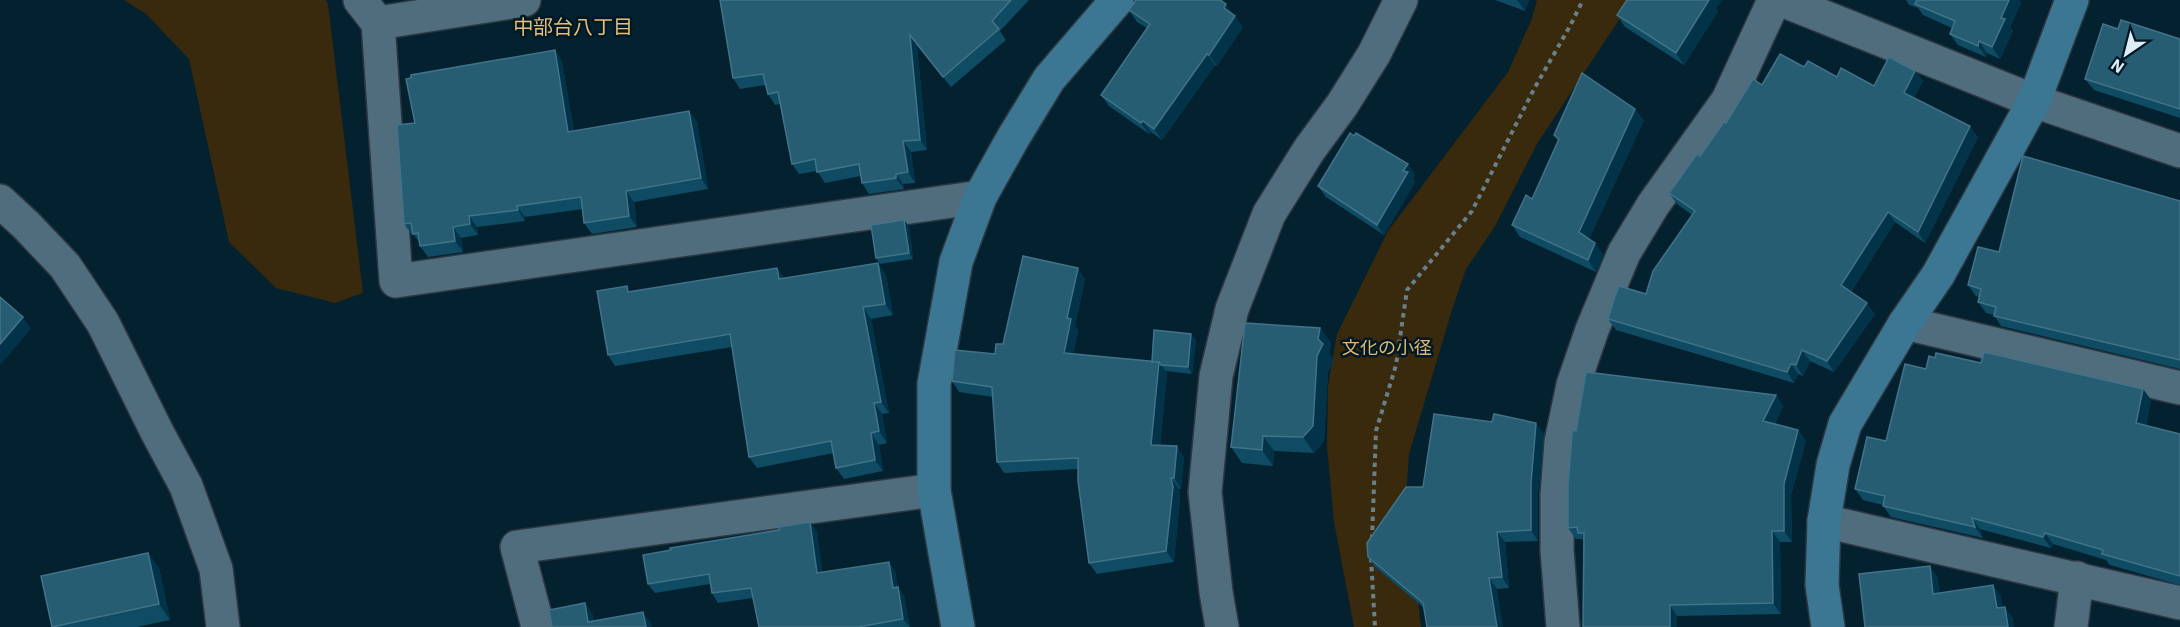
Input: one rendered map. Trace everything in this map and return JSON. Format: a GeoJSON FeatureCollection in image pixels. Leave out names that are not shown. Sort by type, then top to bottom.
{"type":"FeatureCollection","features":[{"type":"Feature","properties":{"kind":"street"},"geometry":{"type":"LineString","coordinates":[[524,0],[369,11],[396,280],[980,197]]}},
{"type":"Feature","properties":{"kind":"street"},"geometry":{"type":"LineString","coordinates":[[958,627],[934,489],[934,384],[956,262],[980,197],[1013,138],[1049,80],[1117,0]]}},
{"type":"Feature","properties":{"kind":"street"},"geometry":{"type":"LineString","coordinates":[[1222,627],[1205,492],[1216,376],[1232,309],[1269,214],[1374,54],[1401,0]]}},
{"type":"Feature","properties":{"kind":"street"},"geometry":{"type":"LineString","coordinates":[[1563,627],[1557,550],[1557,495],[1562,442],[1573,385],[1592,330],[1624,253],[1653,205],[1728,100],[1771,7],[1781,0],[2034,101],[2180,151]]}},
{"type":"Feature","properties":{"kind":"street"},"geometry":{"type":"LineString","coordinates":[[1828,627],[1822,585],[1824,521],[1833,465],[1845,424],[1905,323],[1954,248],[2034,101],[2072,0]]}},
{"type":"Feature","properties":{"kind":"street"},"geometry":{"type":"LineString","coordinates":[[0,201],[65,266],[103,323],[186,486],[216,569],[223,627]]}},
{"type":"Feature","properties":{"kind":"street"},"geometry":{"type":"LineString","coordinates":[[1905,323],[2180,388]]}},
{"type":"Feature","properties":{"kind":"street"},"geometry":{"type":"LineString","coordinates":[[538,627],[517,547],[934,489]]}},
{"type":"Feature","properties":{"kind":"street"},"geometry":{"type":"LineString","coordinates":[[1824,521],[2180,603]]}},
{"type":"Feature","properties":{"kind":"street"},"geometry":{"type":"LineString","coordinates":[[2071,627],[2077,578]]}},
{"type":"Feature","properties":{"kind":"path"},"geometry":{"type":"LineString","coordinates":[[1372,543],[1376,431],[1396,365],[1407,290],[1472,211],[1534,89],[1583,0]]}},
{"type":"Feature","properties":{"kind":"path"},"geometry":{"type":"LineString","coordinates":[[1371,555],[1375,627]]}},
{"type":"Feature","properties":{"kind":"green space"},"geometry":{"type":"Polygon","coordinates":[[[124,0],[326,0],[363,293],[335,303],[276,288],[229,242],[189,59],[146,14],[124,0]]]}},
{"type":"Feature","properties":{"kind":"green space","name":"文化の小径"},"geometry":{"type":"Polygon","coordinates":[[[1537,0],[1632,0],[1537,144],[1494,228],[1466,269],[1452,310],[1409,454],[1406,499],[1421,627],[1354,627],[1334,522],[1327,447],[1328,386],[1337,334],[1388,231],[1508,72],[1531,21],[1537,0]]]}},
{"type":"Feature","properties":{"kind":"building"},"geometry":{"type":"Polygon","coordinates":[[[720,0],[1011,0],[992,21],[999,29],[943,77],[910,35],[920,140],[903,141],[908,172],[896,174],[896,178],[862,183],[859,164],[817,172],[815,159],[792,164],[778,92],[768,94],[763,74],[733,78],[720,0]]]}},
{"type":"Feature","properties":{"kind":"building"},"geometry":{"type":"Polygon","coordinates":[[[1136,0],[1220,0],[1226,4],[1224,8],[1235,16],[1154,129],[1143,121],[1141,123],[1101,95],[1150,24],[1129,10],[1136,0]]]}},
{"type":"Feature","properties":{"kind":"building"},"geometry":{"type":"Polygon","coordinates":[[[1627,0],[1709,0],[1676,53],[1617,15],[1627,0]]]}},
{"type":"Feature","properties":{"kind":"building"},"geometry":{"type":"Polygon","coordinates":[[[1917,0],[2009,0],[2001,18],[2005,19],[1992,47],[1979,41],[1978,46],[1950,34],[1955,21],[1915,4],[1917,0]]]}},
{"type":"Feature","properties":{"kind":"building"},"geometry":{"type":"Polygon","coordinates":[[[2121,20],[2180,39],[2180,109],[2085,79],[2103,24],[2118,29],[2121,20]]]}},
{"type":"Feature","properties":{"kind":"building"},"geometry":{"type":"Polygon","coordinates":[[[555,50],[568,132],[689,111],[701,178],[626,191],[629,216],[584,223],[581,197],[517,206],[518,210],[469,216],[470,224],[453,227],[455,241],[420,246],[418,233],[413,234],[411,223],[404,224],[397,125],[415,123],[406,79],[411,78],[411,75],[555,50]]]}},
{"type":"Feature","properties":{"kind":"building"},"geometry":{"type":"Polygon","coordinates":[[[1780,54],[1804,67],[1808,61],[1837,77],[1841,68],[1874,86],[1889,57],[1915,71],[1904,93],[1970,126],[1918,232],[1888,212],[1841,285],[1867,303],[1827,361],[1802,350],[1796,365],[1791,364],[1787,372],[1608,319],[1619,286],[1646,294],[1653,271],[1695,211],[1669,193],[1697,154],[1700,156],[1724,122],[1726,123],[1753,79],[1762,85],[1780,54]]]}},
{"type":"Feature","properties":{"kind":"building"},"geometry":{"type":"Polygon","coordinates":[[[1582,73],[1635,109],[1579,232],[1595,243],[1588,260],[1512,225],[1526,195],[1532,199],[1559,139],[1554,135],[1582,73]]]}},
{"type":"Feature","properties":{"kind":"building"},"geometry":{"type":"Polygon","coordinates":[[[1350,133],[1354,136],[1356,133],[1408,164],[1403,171],[1408,172],[1377,225],[1318,186],[1350,133]]]}},
{"type":"Feature","properties":{"kind":"building"},"geometry":{"type":"Polygon","coordinates":[[[2023,156],[2180,201],[2180,360],[1994,316],[1996,307],[1978,302],[1981,289],[1968,285],[1978,247],[1999,252],[2023,156]]]}},
{"type":"Feature","properties":{"kind":"building"},"geometry":{"type":"Polygon","coordinates":[[[904,220],[909,253],[876,258],[871,225],[904,220]]]}},
{"type":"Feature","properties":{"kind":"building"},"geometry":{"type":"Polygon","coordinates":[[[1023,256],[1078,268],[1067,318],[1071,319],[1064,353],[1159,362],[1151,445],[1177,446],[1174,478],[1171,478],[1173,487],[1166,551],[1089,563],[1078,481],[1078,458],[997,462],[992,387],[952,381],[955,350],[995,354],[996,344],[1003,344],[1023,256]]]}},
{"type":"Feature","properties":{"kind":"building"},"geometry":{"type":"Polygon","coordinates":[[[878,263],[885,304],[863,307],[881,402],[874,403],[879,431],[871,433],[875,460],[836,468],[831,441],[749,457],[730,334],[608,355],[597,291],[627,286],[628,292],[777,268],[779,279],[878,263]]]}},
{"type":"Feature","properties":{"kind":"building"},"geometry":{"type":"Polygon","coordinates":[[[0,297],[23,317],[0,344],[0,297]]]}},
{"type":"Feature","properties":{"kind":"building"},"geometry":{"type":"Polygon","coordinates":[[[1245,323],[1320,328],[1318,339],[1323,344],[1317,356],[1313,426],[1303,437],[1263,436],[1262,450],[1231,447],[1245,323]]]}},
{"type":"Feature","properties":{"kind":"building"},"geometry":{"type":"Polygon","coordinates":[[[1154,330],[1191,334],[1188,367],[1152,362],[1154,330]]]}},
{"type":"Feature","properties":{"kind":"building"},"geometry":{"type":"Polygon","coordinates":[[[1984,352],[2143,389],[2136,423],[2180,434],[2180,576],[2102,554],[2103,550],[2045,533],[2043,537],[1972,518],[1975,527],[1883,506],[1885,496],[1855,489],[1867,437],[1886,441],[1905,364],[1926,369],[1929,356],[1935,358],[1936,353],[1981,363],[1984,352]]]}},
{"type":"Feature","properties":{"kind":"building"},"geometry":{"type":"Polygon","coordinates":[[[1586,372],[1776,395],[1763,421],[1798,430],[1784,484],[1784,531],[1772,531],[1773,603],[1670,605],[1670,627],[1583,627],[1584,533],[1578,533],[1577,527],[1568,528],[1568,485],[1572,434],[1573,430],[1576,431],[1586,372]]]}},
{"type":"Feature","properties":{"kind":"building"},"geometry":{"type":"Polygon","coordinates":[[[1434,414],[1492,422],[1494,414],[1536,423],[1531,483],[1531,530],[1497,532],[1502,577],[1489,578],[1497,627],[1427,627],[1423,603],[1368,557],[1367,543],[1406,487],[1423,487],[1434,414]]]}},
{"type":"Feature","properties":{"kind":"building"},"geometry":{"type":"Polygon","coordinates":[[[810,522],[817,573],[889,562],[893,588],[898,587],[903,619],[858,627],[759,627],[751,588],[712,593],[709,574],[648,584],[643,555],[671,550],[670,548],[779,530],[779,527],[810,522]]]}},
{"type":"Feature","properties":{"kind":"building"},"geometry":{"type":"Polygon","coordinates":[[[148,553],[159,604],[52,627],[41,576],[148,553]]]}},
{"type":"Feature","properties":{"kind":"building"},"geometry":{"type":"Polygon","coordinates":[[[1930,566],[1933,594],[1993,585],[1997,608],[2005,607],[2008,627],[1865,627],[1859,574],[1930,566]]]}},
{"type":"Feature","properties":{"kind":"building"},"geometry":{"type":"Polygon","coordinates":[[[585,603],[588,622],[643,612],[646,627],[552,627],[549,610],[585,603]]]}},
{"type":"Feature","properties":{"kind":"district","name":"中部台八丁目"},"geometry":{"type":"Point","coordinates":[573,26]}}]}
